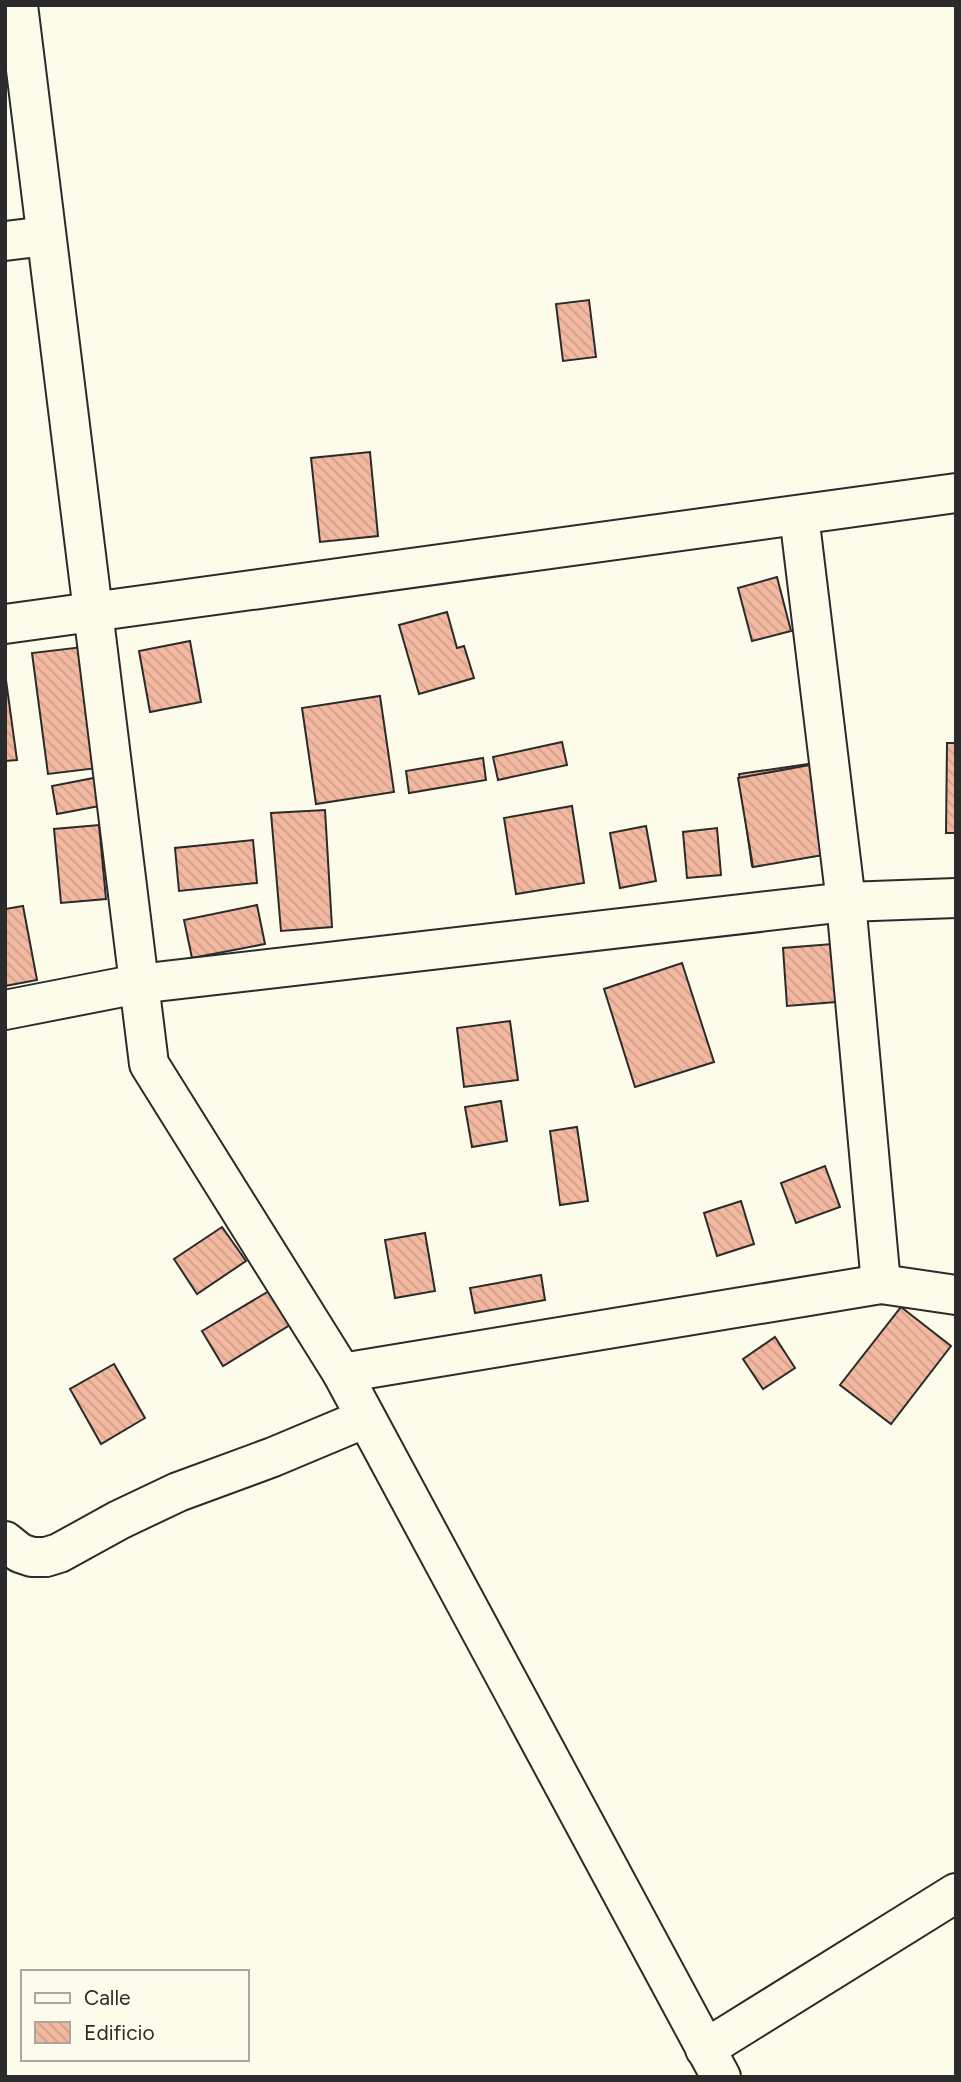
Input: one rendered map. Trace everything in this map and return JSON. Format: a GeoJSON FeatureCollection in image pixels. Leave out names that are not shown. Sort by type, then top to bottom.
{"type":"FeatureCollection","features":[{"type":"Feature","properties":{"kind":"street"},"geometry":{"type":"LineString","coordinates":[[18,5],[149,1064],[342,1373],[713,2063],[956,1893]]}},
{"type":"Feature","properties":{"kind":"street"},"geometry":{"type":"LineString","coordinates":[[5,241],[46,236]]}},
{"type":"Feature","properties":{"kind":"street"},"geometry":{"type":"LineString","coordinates":[[5,624],[956,493]]}},
{"type":"Feature","properties":{"kind":"street"},"geometry":{"type":"LineString","coordinates":[[799,515],[846,902],[881,1284]]}},
{"type":"Feature","properties":{"kind":"street"},"geometry":{"type":"LineString","coordinates":[[5,1010],[138,984],[846,902],[956,898]]}},
{"type":"Feature","properties":{"kind":"street"},"geometry":{"type":"LineString","coordinates":[[342,1373],[881,1284],[956,1295]]}},
{"type":"Feature","properties":{"kind":"street"},"geometry":{"type":"LineString","coordinates":[[5,1541],[20,1553],[32,1557],[59,1553],[178,1492],[273,1457],[366,1418]]}},
{"type":"Feature","properties":{"kind":"building"},"geometry":{"type":"Polygon","coordinates":[[[589,300],[596,357],[563,361],[556,304],[589,300]]]}},
{"type":"Feature","properties":{"kind":"building"},"geometry":{"type":"Polygon","coordinates":[[[370,452],[378,536],[320,542],[311,458],[370,452]]]}},
{"type":"Feature","properties":{"kind":"building"},"geometry":{"type":"Polygon","coordinates":[[[777,577],[791,631],[752,641],[738,588],[777,577]]]}},
{"type":"Feature","properties":{"kind":"building"},"geometry":{"type":"Polygon","coordinates":[[[447,612],[457,648],[464,646],[474,678],[419,694],[399,625],[447,612]]]}},
{"type":"Feature","properties":{"kind":"building"},"geometry":{"type":"Polygon","coordinates":[[[190,641],[201,702],[150,712],[139,651],[190,641]]]}},
{"type":"Feature","properties":{"kind":"building"},"geometry":{"type":"Polygon","coordinates":[[[91,646],[106,767],[48,774],[32,653],[91,646]]]}},
{"type":"Feature","properties":{"kind":"building"},"geometry":{"type":"Polygon","coordinates":[[[5,673],[17,760],[5,761],[5,673]]]}},
{"type":"Feature","properties":{"kind":"building"},"geometry":{"type":"Polygon","coordinates":[[[380,696],[394,792],[316,804],[302,708],[380,696]]]}},
{"type":"Feature","properties":{"kind":"building"},"geometry":{"type":"Polygon","coordinates":[[[562,742],[567,765],[498,780],[493,757],[562,742]]]}},
{"type":"Feature","properties":{"kind":"building"},"geometry":{"type":"Polygon","coordinates":[[[947,743],[956,743],[956,833],[946,833],[947,743]]]}},
{"type":"Feature","properties":{"kind":"building"},"geometry":{"type":"Polygon","coordinates":[[[483,758],[486,780],[409,793],[406,771],[483,758]]]}},
{"type":"Feature","properties":{"kind":"building"},"geometry":{"type":"Polygon","coordinates":[[[815,763],[829,854],[752,866],[739,774],[815,763]]]}},
{"type":"Feature","properties":{"kind":"building"},"geometry":{"type":"Polygon","coordinates":[[[815,764],[829,854],[753,867],[738,778],[815,764]]]}},
{"type":"Feature","properties":{"kind":"building"},"geometry":{"type":"Polygon","coordinates":[[[104,776],[110,804],[57,814],[52,786],[104,776]]]}},
{"type":"Feature","properties":{"kind":"building"},"geometry":{"type":"Polygon","coordinates":[[[572,806],[584,883],[516,894],[504,818],[572,806]]]}},
{"type":"Feature","properties":{"kind":"building"},"geometry":{"type":"Polygon","coordinates":[[[325,810],[332,927],[281,931],[271,813],[325,810]]]}},
{"type":"Feature","properties":{"kind":"building"},"geometry":{"type":"Polygon","coordinates":[[[99,825],[106,899],[61,903],[54,829],[99,825]]]}},
{"type":"Feature","properties":{"kind":"building"},"geometry":{"type":"Polygon","coordinates":[[[646,826],[656,881],[620,888],[610,833],[646,826]]]}},
{"type":"Feature","properties":{"kind":"building"},"geometry":{"type":"Polygon","coordinates":[[[717,828],[721,875],[687,878],[683,832],[717,828]]]}},
{"type":"Feature","properties":{"kind":"building"},"geometry":{"type":"Polygon","coordinates":[[[253,840],[257,883],[179,891],[175,848],[253,840]]]}},
{"type":"Feature","properties":{"kind":"building"},"geometry":{"type":"Polygon","coordinates":[[[257,905],[265,944],[192,958],[184,920],[257,905]]]}},
{"type":"Feature","properties":{"kind":"building"},"geometry":{"type":"Polygon","coordinates":[[[23,906],[37,980],[5,986],[5,909],[23,906]]]}},
{"type":"Feature","properties":{"kind":"building"},"geometry":{"type":"Polygon","coordinates":[[[832,944],[836,1002],[787,1006],[783,948],[832,944]]]}},
{"type":"Feature","properties":{"kind":"building"},"geometry":{"type":"Polygon","coordinates":[[[682,963],[714,1062],[635,1087],[604,989],[682,963]]]}},
{"type":"Feature","properties":{"kind":"building"},"geometry":{"type":"Polygon","coordinates":[[[510,1021],[518,1080],[464,1087],[457,1028],[510,1021]]]}},
{"type":"Feature","properties":{"kind":"building"},"geometry":{"type":"Polygon","coordinates":[[[501,1101],[507,1141],[472,1147],[465,1107],[501,1101]]]}},
{"type":"Feature","properties":{"kind":"building"},"geometry":{"type":"Polygon","coordinates":[[[577,1127],[588,1201],[560,1205],[550,1131],[577,1127]]]}},
{"type":"Feature","properties":{"kind":"building"},"geometry":{"type":"Polygon","coordinates":[[[825,1166],[840,1207],[796,1223],[781,1183],[825,1166]]]}},
{"type":"Feature","properties":{"kind":"building"},"geometry":{"type":"Polygon","coordinates":[[[741,1201],[754,1244],[717,1256],[704,1213],[741,1201]]]}},
{"type":"Feature","properties":{"kind":"building"},"geometry":{"type":"Polygon","coordinates":[[[222,1227],[246,1261],[197,1294],[174,1259],[222,1227]]]}},
{"type":"Feature","properties":{"kind":"building"},"geometry":{"type":"Polygon","coordinates":[[[425,1233],[435,1291],[395,1298],[385,1240],[425,1233]]]}},
{"type":"Feature","properties":{"kind":"building"},"geometry":{"type":"Polygon","coordinates":[[[541,1275],[545,1300],[475,1313],[470,1288],[541,1275]]]}},
{"type":"Feature","properties":{"kind":"building"},"geometry":{"type":"Polygon","coordinates":[[[269,1291],[290,1325],[223,1366],[202,1331],[269,1291]]]}},
{"type":"Feature","properties":{"kind":"building"},"geometry":{"type":"Polygon","coordinates":[[[901,1307],[951,1346],[891,1424],[840,1385],[901,1307]]]}},
{"type":"Feature","properties":{"kind":"building"},"geometry":{"type":"Polygon","coordinates":[[[775,1337],[795,1368],[763,1389],[743,1359],[775,1337]]]}},
{"type":"Feature","properties":{"kind":"building"},"geometry":{"type":"Polygon","coordinates":[[[114,1364],[145,1418],[101,1444],[70,1389],[114,1364]]]}}]}
